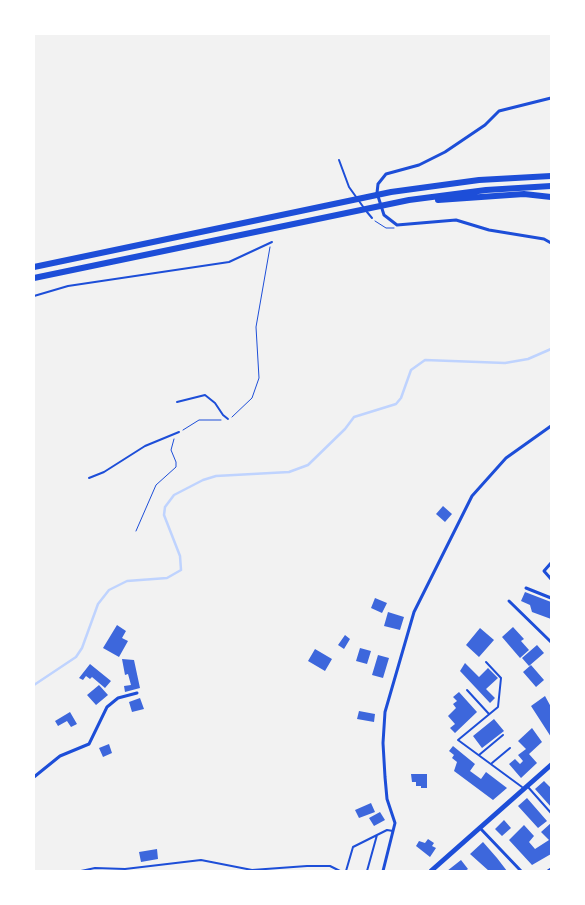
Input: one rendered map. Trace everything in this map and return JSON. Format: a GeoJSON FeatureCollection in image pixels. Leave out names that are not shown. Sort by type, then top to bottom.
{"type":"FeatureCollection","features":[{"type":"Feature","properties":{"kind":"highway"},"geometry":{"type":"LineString","coordinates":[[34,266],[391,192],[479,180],[551,175]]}},
{"type":"Feature","properties":{"kind":"highway"},"geometry":{"type":"LineString","coordinates":[[34,278],[410,200],[486,190],[551,186]]}},
{"type":"Feature","properties":{"kind":"highway"},"geometry":{"type":"LineString","coordinates":[[410,200],[431,201],[524,194],[551,197]]}},
{"type":"Feature","properties":{"kind":"main road"},"geometry":{"type":"LineString","coordinates":[[431,871],[551,765]]}},
{"type":"Feature","properties":{"kind":"street"},"geometry":{"type":"LineString","coordinates":[[551,98],[500,112],[485,125],[445,152],[418,165],[386,174],[378,184],[378,202],[384,215],[397,225],[404,226],[426,221],[456,220],[490,230],[544,239],[551,243]]}},
{"type":"Feature","properties":{"kind":"street"},"geometry":{"type":"LineString","coordinates":[[383,871],[395,823],[387,799],[383,725],[385,712],[414,612],[472,496],[506,458],[551,426]]}},
{"type":"Feature","properties":{"kind":"street"},"geometry":{"type":"LineString","coordinates":[[551,563],[544,571],[551,579]]}},
{"type":"Feature","properties":{"kind":"street"},"geometry":{"type":"LineString","coordinates":[[526,588],[551,598]]}},
{"type":"Feature","properties":{"kind":"street"},"geometry":{"type":"LineString","coordinates":[[509,601],[551,642]]}},
{"type":"Feature","properties":{"kind":"street"},"geometry":{"type":"LineString","coordinates":[[34,776],[60,756],[89,744],[107,707],[118,698],[137,693]]}},
{"type":"Feature","properties":{"kind":"street"},"geometry":{"type":"LineString","coordinates":[[480,828],[520,871]]}},
{"type":"Feature","properties":{"kind":"lane"},"geometry":{"type":"LineString","coordinates":[[339,160],[349,188],[372,218]]}},
{"type":"Feature","properties":{"kind":"lane"},"geometry":{"type":"LineString","coordinates":[[34,296],[68,286],[229,262],[272,242]]}},
{"type":"Feature","properties":{"kind":"lane"},"geometry":{"type":"LineString","coordinates":[[177,402],[205,395],[215,403],[228,419]]}},
{"type":"Feature","properties":{"kind":"lane"},"geometry":{"type":"LineString","coordinates":[[89,478],[104,472],[145,446],[179,432]]}},
{"type":"Feature","properties":{"kind":"lane"},"geometry":{"type":"LineString","coordinates":[[486,662],[501,678],[498,707],[458,740],[526,788],[551,813]]}},
{"type":"Feature","properties":{"kind":"lane"},"geometry":{"type":"LineString","coordinates":[[467,690],[489,714]]}},
{"type":"Feature","properties":{"kind":"lane"},"geometry":{"type":"LineString","coordinates":[[479,754],[503,735]]}},
{"type":"Feature","properties":{"kind":"lane"},"geometry":{"type":"LineString","coordinates":[[492,763],[510,748]]}},
{"type":"Feature","properties":{"kind":"lane"},"geometry":{"type":"LineString","coordinates":[[346,871],[353,847],[387,830],[393,831]]}},
{"type":"Feature","properties":{"kind":"lane"},"geometry":{"type":"LineString","coordinates":[[367,871],[377,834]]}},
{"type":"Feature","properties":{"kind":"lane"},"geometry":{"type":"LineString","coordinates":[[81,871],[95,868],[125,869],[201,860],[252,870],[330,866],[340,871]]}},
{"type":"Feature","properties":{"kind":"path"},"geometry":{"type":"LineString","coordinates":[[372,218],[386,228],[393,229],[397,225]]}},
{"type":"Feature","properties":{"kind":"path"},"geometry":{"type":"LineString","coordinates":[[136,531],[156,485],[176,468],[172,444],[179,432],[199,420],[228,419],[252,398],[260,378],[256,327],[272,242]]}},
{"type":"Feature","properties":{"kind":"building"},"geometry":{"type":"Polygon","coordinates":[[[443,506],[452,514],[445,522],[436,514],[443,506]]]}},
{"type":"Feature","properties":{"kind":"building"},"geometry":{"type":"Polygon","coordinates":[[[525,592],[551,602],[551,619],[532,612],[530,605],[521,601],[525,592]]]}},
{"type":"Feature","properties":{"kind":"building"},"geometry":{"type":"Polygon","coordinates":[[[375,598],[387,603],[382,613],[371,608],[375,598]]]}},
{"type":"Feature","properties":{"kind":"building"},"geometry":{"type":"Polygon","coordinates":[[[388,612],[404,617],[400,630],[384,626],[388,612]]]}},
{"type":"Feature","properties":{"kind":"building"},"geometry":{"type":"Polygon","coordinates":[[[117,625],[126,631],[122,638],[128,641],[119,657],[103,648],[117,625]]]}},
{"type":"Feature","properties":{"kind":"building"},"geometry":{"type":"Polygon","coordinates":[[[513,627],[524,639],[521,641],[529,650],[520,658],[502,637],[513,627]]]}},
{"type":"Feature","properties":{"kind":"building"},"geometry":{"type":"Polygon","coordinates":[[[480,628],[494,640],[479,657],[466,645],[480,628]]]}},
{"type":"Feature","properties":{"kind":"building"},"geometry":{"type":"Polygon","coordinates":[[[345,635],[350,639],[344,649],[338,645],[345,635]]]}},
{"type":"Feature","properties":{"kind":"building"},"geometry":{"type":"Polygon","coordinates":[[[537,645],[544,653],[529,666],[522,658],[537,645]]]}},
{"type":"Feature","properties":{"kind":"building"},"geometry":{"type":"Polygon","coordinates":[[[360,648],[371,651],[367,664],[356,661],[360,648]]]}},
{"type":"Feature","properties":{"kind":"building"},"geometry":{"type":"Polygon","coordinates":[[[315,649],[332,659],[325,671],[308,661],[315,649]]]}},
{"type":"Feature","properties":{"kind":"building"},"geometry":{"type":"Polygon","coordinates":[[[378,655],[389,658],[383,678],[372,675],[378,655]]]}},
{"type":"Feature","properties":{"kind":"building"},"geometry":{"type":"Polygon","coordinates":[[[122,659],[134,660],[140,688],[125,692],[124,686],[131,685],[128,674],[125,675],[122,659]]]}},
{"type":"Feature","properties":{"kind":"building"},"geometry":{"type":"Polygon","coordinates":[[[465,663],[479,677],[488,668],[498,678],[486,689],[495,698],[490,703],[460,671],[465,663]]]}},
{"type":"Feature","properties":{"kind":"building"},"geometry":{"type":"Polygon","coordinates":[[[90,664],[111,681],[105,688],[92,677],[90,679],[86,676],[83,680],[79,678],[90,664]]]}},
{"type":"Feature","properties":{"kind":"building"},"geometry":{"type":"Polygon","coordinates":[[[531,665],[544,680],[536,687],[523,672],[531,665]]]}},
{"type":"Feature","properties":{"kind":"building"},"geometry":{"type":"Polygon","coordinates":[[[99,685],[108,695],[96,705],[87,695],[99,685]]]}},
{"type":"Feature","properties":{"kind":"building"},"geometry":{"type":"Polygon","coordinates":[[[459,692],[477,712],[455,733],[450,728],[455,724],[448,716],[456,708],[453,704],[457,701],[453,697],[459,692]]]}},
{"type":"Feature","properties":{"kind":"building"},"geometry":{"type":"Polygon","coordinates":[[[545,696],[551,707],[551,737],[531,706],[545,696]]]}},
{"type":"Feature","properties":{"kind":"building"},"geometry":{"type":"Polygon","coordinates":[[[140,698],[144,709],[132,712],[129,702],[140,698]]]}},
{"type":"Feature","properties":{"kind":"building"},"geometry":{"type":"Polygon","coordinates":[[[359,711],[375,714],[374,722],[357,719],[359,711]]]}},
{"type":"Feature","properties":{"kind":"building"},"geometry":{"type":"Polygon","coordinates":[[[70,712],[77,724],[71,727],[67,721],[58,726],[55,721],[70,712]]]}},
{"type":"Feature","properties":{"kind":"building"},"geometry":{"type":"Polygon","coordinates":[[[494,719],[504,731],[482,748],[473,736],[494,719]]]}},
{"type":"Feature","properties":{"kind":"building"},"geometry":{"type":"Polygon","coordinates":[[[532,728],[542,742],[529,754],[537,763],[521,778],[509,764],[515,759],[520,764],[523,761],[518,755],[526,749],[518,741],[532,728]]]}},
{"type":"Feature","properties":{"kind":"building"},"geometry":{"type":"Polygon","coordinates":[[[109,744],[112,753],[103,757],[99,748],[109,744]]]}},
{"type":"Feature","properties":{"kind":"building"},"geometry":{"type":"Polygon","coordinates":[[[453,746],[475,764],[470,771],[481,779],[486,772],[507,788],[493,800],[454,771],[457,762],[452,758],[454,755],[449,751],[453,746]]]}},
{"type":"Feature","properties":{"kind":"building"},"geometry":{"type":"Polygon","coordinates":[[[411,774],[427,774],[427,788],[416,786],[416,782],[412,782],[411,774]]]}},
{"type":"Feature","properties":{"kind":"building"},"geometry":{"type":"Polygon","coordinates":[[[544,781],[551,786],[551,807],[535,789],[544,781]]]}},
{"type":"Feature","properties":{"kind":"building"},"geometry":{"type":"Polygon","coordinates":[[[527,798],[547,821],[538,828],[518,806],[527,798]]]}},
{"type":"Feature","properties":{"kind":"building"},"geometry":{"type":"Polygon","coordinates":[[[371,803],[375,812],[359,818],[355,810],[371,803]]]}},
{"type":"Feature","properties":{"kind":"building"},"geometry":{"type":"Polygon","coordinates":[[[380,812],[385,820],[374,826],[369,818],[380,812]]]}},
{"type":"Feature","properties":{"kind":"building"},"geometry":{"type":"Polygon","coordinates":[[[504,820],[511,828],[502,836],[495,829],[504,820]]]}},
{"type":"Feature","properties":{"kind":"building"},"geometry":{"type":"Polygon","coordinates":[[[551,823],[551,854],[532,865],[509,840],[524,825],[534,836],[529,842],[535,849],[549,840],[541,832],[551,823]]]}},
{"type":"Feature","properties":{"kind":"building"},"geometry":{"type":"Polygon","coordinates":[[[428,839],[434,843],[432,846],[436,848],[430,857],[416,846],[419,841],[425,843],[428,839]]]}},
{"type":"Feature","properties":{"kind":"building"},"geometry":{"type":"Polygon","coordinates":[[[483,842],[507,871],[489,871],[470,854],[483,842]]]}},
{"type":"Feature","properties":{"kind":"building"},"geometry":{"type":"Polygon","coordinates":[[[157,849],[158,859],[141,862],[139,852],[157,849]]]}},
{"type":"Feature","properties":{"kind":"building"},"geometry":{"type":"Polygon","coordinates":[[[461,860],[468,869],[465,871],[447,871],[461,860]]]}},
{"type":"Feature","properties":{"kind":"waterway"},"geometry":{"type":"LineString","coordinates":[[34,685],[76,657],[82,648],[98,604],[109,590],[127,581],[167,578],[181,570],[180,556],[164,515],[165,507],[174,495],[203,480],[216,476],[289,472],[308,465],[345,429],[354,417],[396,404],[401,398],[411,370],[425,360],[505,363],[528,359],[551,349]]}}]}
